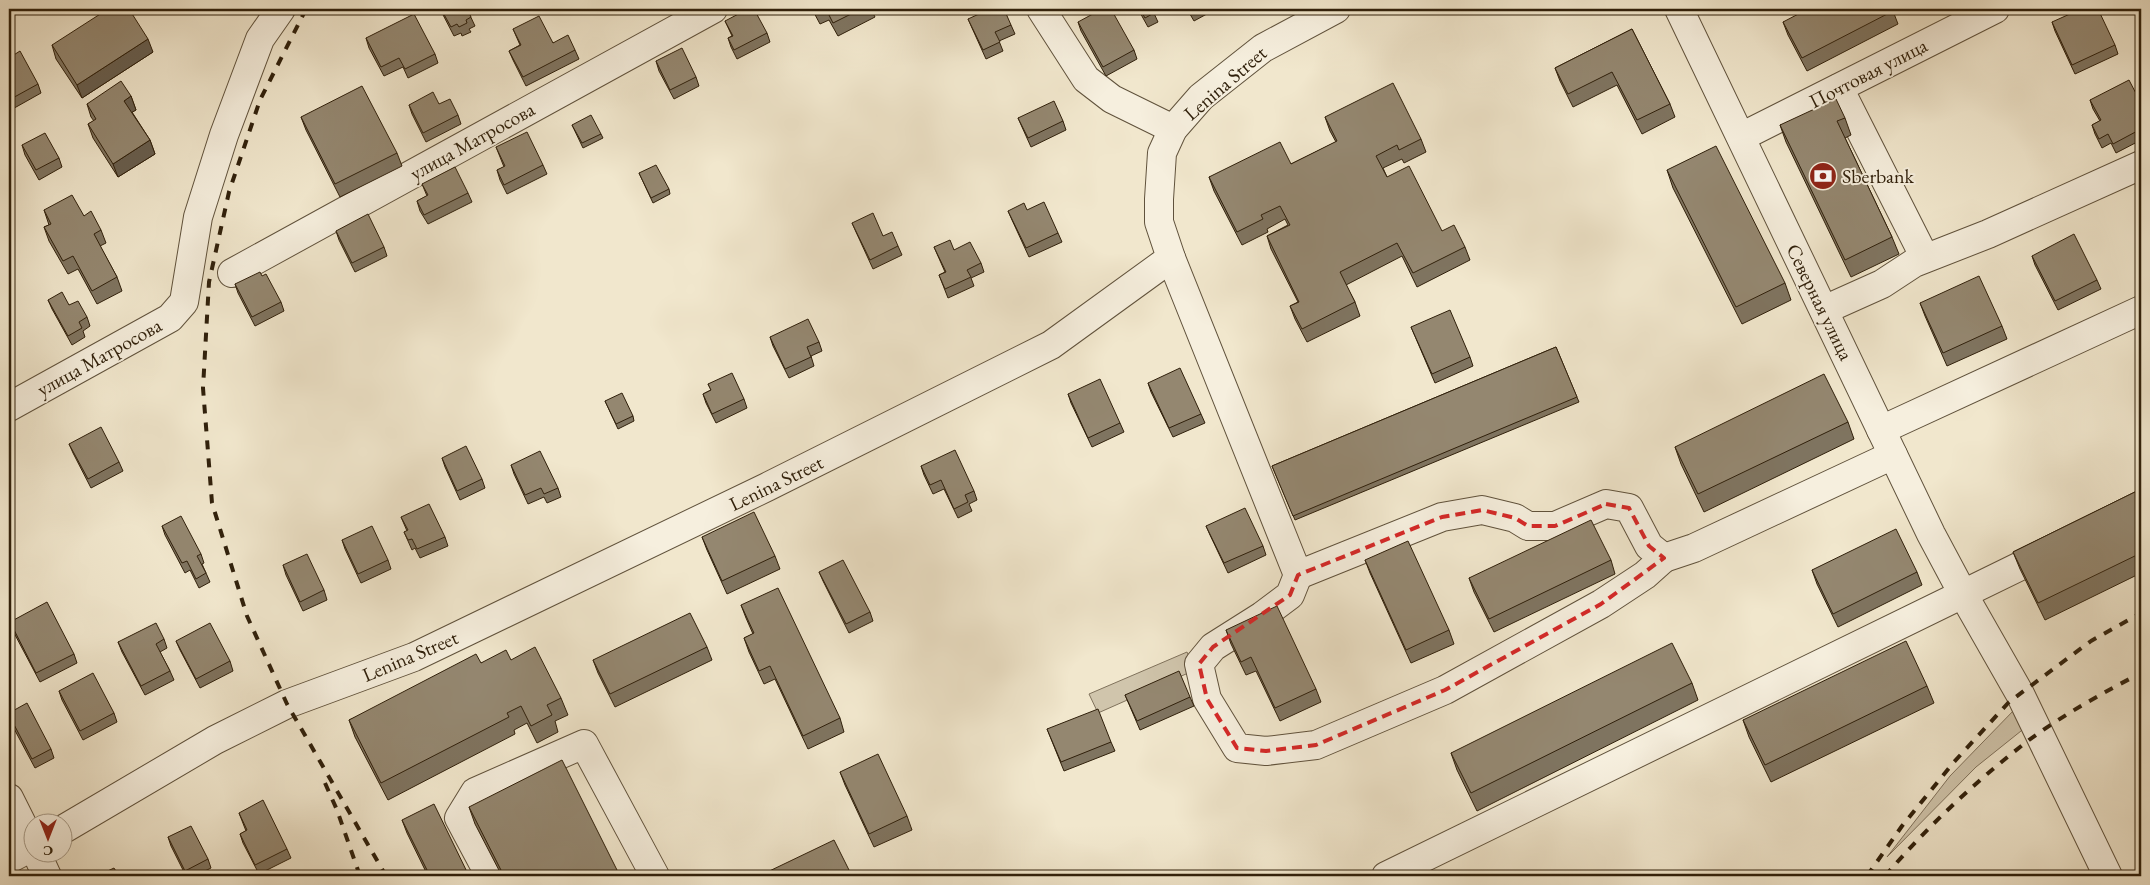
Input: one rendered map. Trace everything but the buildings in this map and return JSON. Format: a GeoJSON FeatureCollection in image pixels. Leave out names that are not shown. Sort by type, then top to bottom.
{"type":"FeatureCollection","features":[{"type":"Feature","properties":{"kind":"street","name":"улица Матросова"},"geometry":{"type":"LineString","coordinates":[[9,407],[170,318],[184,302],[198,217],[224,135],[260,39],[281,9]]}},
{"type":"Feature","properties":{"kind":"street","name":"улица Матросова"},"geometry":{"type":"LineString","coordinates":[[232,273],[713,9]]}},
{"type":"Feature","properties":{"kind":"street"},"geometry":{"type":"LineString","coordinates":[[1041,9],[1086,79],[1112,99],[1173,129]]}},
{"type":"Feature","properties":{"kind":"street","name":"Lenina Street"},"geometry":{"type":"LineString","coordinates":[[72,824],[215,740],[287,704],[414,657],[767,487],[1051,345],[1171,258],[1159,222],[1159,199],[1162,153],[1173,129],[1201,98],[1263,48],[1336,9]]}},
{"type":"Feature","properties":{"kind":"street","name":"Северная улица"},"geometry":{"type":"LineString","coordinates":[[1679,9],[1931,534],[2020,694],[2108,876]]}},
{"type":"Feature","properties":{"kind":"street","name":"Почтовая улица"},"geometry":{"type":"LineString","coordinates":[[1741,137],[1995,9]]}},
{"type":"Feature","properties":{"kind":"street"},"geometry":{"type":"LineString","coordinates":[[1840,88],[1925,258]]}},
{"type":"Feature","properties":{"kind":"street"},"geometry":{"type":"LineString","coordinates":[[1824,310],[1882,284],[1914,263],[1988,234],[2141,165]]}},
{"type":"Feature","properties":{"kind":"street"},"geometry":{"type":"LineString","coordinates":[[1171,258],[1298,575],[1290,595],[1262,616],[1213,647],[1200,664],[1207,699],[1237,748],[1266,751],[1316,745],[1445,690],[1601,604],[1645,575],[1664,558],[1694,548],[1893,455]]}},
{"type":"Feature","properties":{"kind":"street"},"geometry":{"type":"LineString","coordinates":[[1881,430],[2141,310]]}},
{"type":"Feature","properties":{"kind":"street"},"geometry":{"type":"LineString","coordinates":[[1298,575],[1442,517],[1482,510],[1514,518],[1528,526],[1555,526],[1606,504],[1630,508],[1649,546],[1664,558]]}},
{"type":"Feature","properties":{"kind":"street"},"geometry":{"type":"LineString","coordinates":[[1386,876],[2070,542]]}},
{"type":"Feature","properties":{"kind":"street"},"geometry":{"type":"LineString","coordinates":[[490,876],[459,818],[476,792],[584,744],[654,876]]}},
{"type":"Feature","properties":{"kind":"street"},"geometry":{"type":"LineString","coordinates":[[9,798],[22,825]]}},
{"type":"Feature","properties":{"kind":"street"},"geometry":{"type":"LineString","coordinates":[[9,859],[22,852]]}},
{"type":"Feature","properties":{"kind":"street"},"geometry":{"type":"LineString","coordinates":[[41,862],[47,876]]}},
{"type":"Feature","properties":{"kind":"highlighted area"},"geometry":{"type":"Polygon","coordinates":[[[1606,504],[1629,508],[1649,546],[1664,558],[1601,604],[1445,690],[1316,745],[1266,751],[1237,748],[1207,699],[1199,664],[1213,647],[1290,595],[1298,575],[1442,517],[1482,510],[1515,518],[1528,526],[1555,526],[1606,504]]]}},
{"type":"Feature","properties":{"kind":"shaded area"},"geometry":{"type":"Polygon","coordinates":[[[1187,652],[1195,670],[1098,713],[1089,694],[1187,652]]]}},
{"type":"Feature","properties":{"kind":"shaded area"},"geometry":{"type":"Polygon","coordinates":[[[2015,709],[2026,727],[1976,767],[1887,857],[1950,776],[2015,709]]]}},
{"type":"Feature","properties":{"kind":"railway"},"geometry":{"type":"LineString","coordinates":[[306,9],[260,100],[229,192],[209,282],[203,388],[212,503],[247,616],[287,704],[386,876]]}},
{"type":"Feature","properties":{"kind":"railway"},"geometry":{"type":"LineString","coordinates":[[1867,876],[1902,826],[1954,762],[2009,702],[2091,641],[2141,613]]}},
{"type":"Feature","properties":{"kind":"railway"},"geometry":{"type":"LineString","coordinates":[[1885,876],[1901,857],[1972,787],[2010,755],[2070,713],[2141,673]]}},
{"type":"Feature","properties":{"kind":"railway"},"geometry":{"type":"LineString","coordinates":[[325,783],[337,810],[360,876]]}},
{"type":"Feature","properties":{"kind":"place","name":"Sberbank"},"geometry":{"type":"Point","coordinates":[1823,176]}}]}
